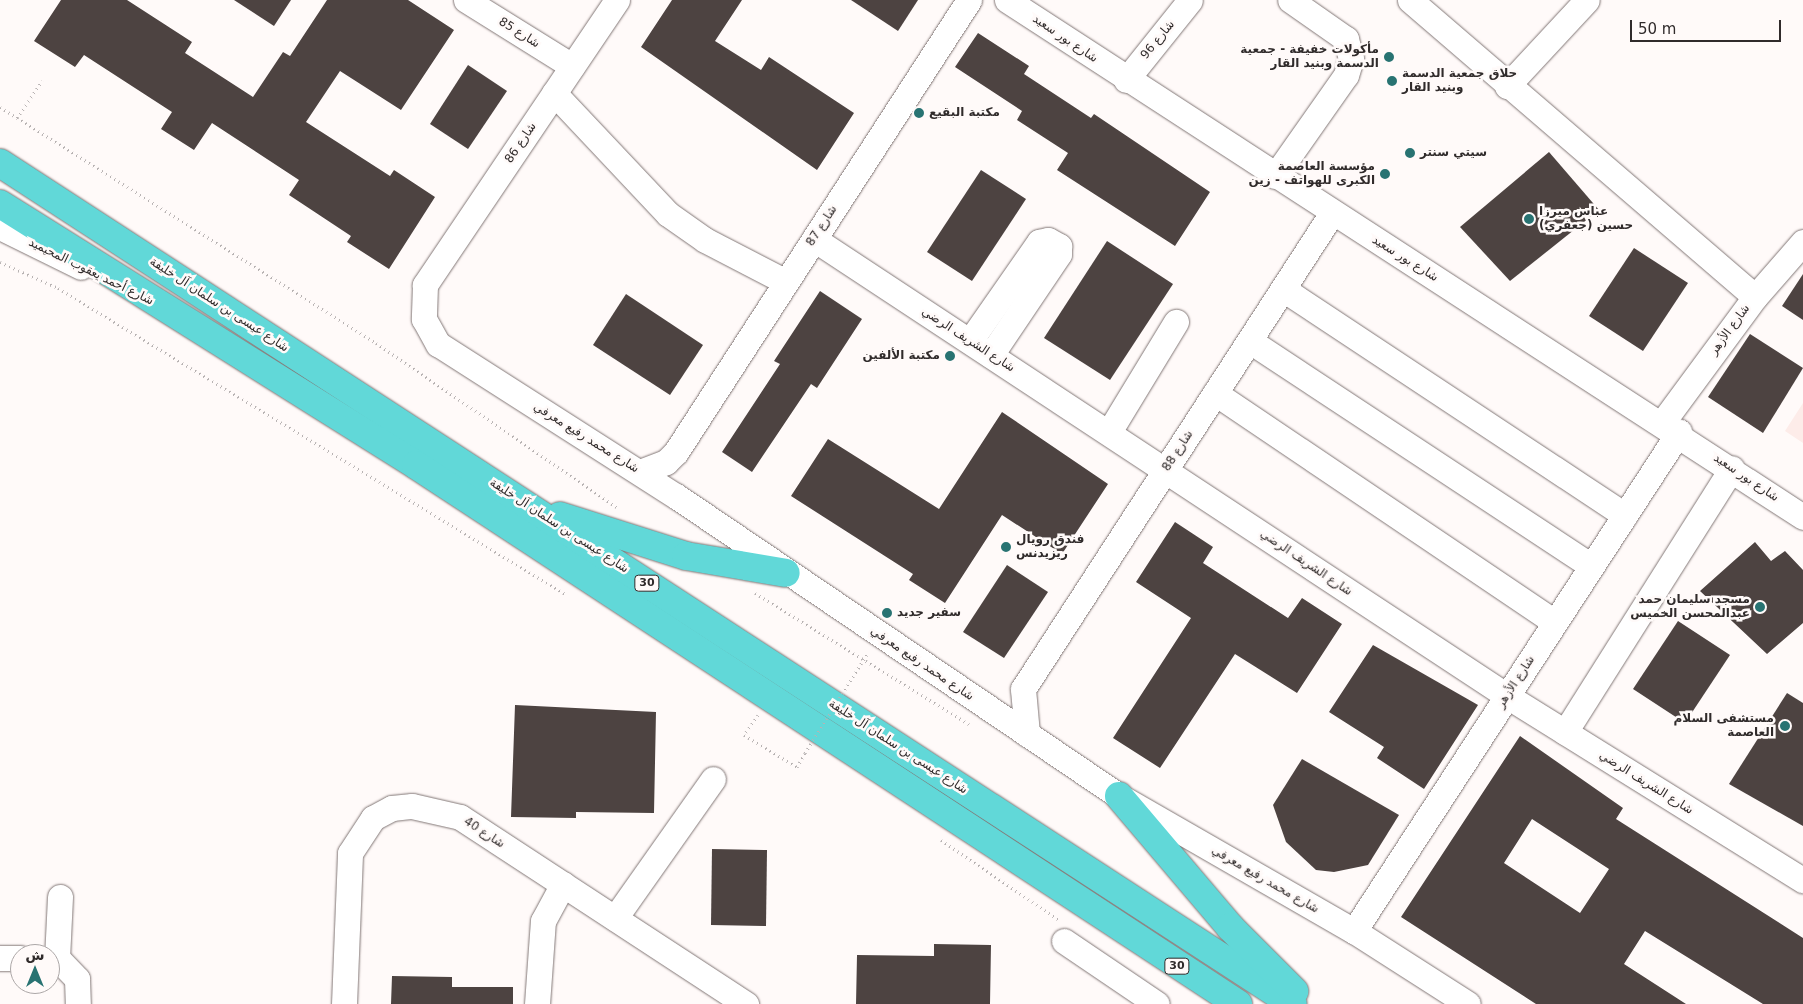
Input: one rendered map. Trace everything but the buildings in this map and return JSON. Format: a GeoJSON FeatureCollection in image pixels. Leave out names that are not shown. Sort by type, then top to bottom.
{"type":"FeatureCollection","features":[{"type":"Feature","properties":{"kind":"highway","name":"شارع عيسى بن سلمان آل خليفة"},"geometry":{"type":"LineString","coordinates":[[0,163],[1293,1004]]}},
{"type":"Feature","properties":{"kind":"highway","name":"30"},"geometry":{"type":"LineString","coordinates":[[0,204],[416,465],[1116,927],[1238,1004]]}},
{"type":"Feature","properties":{"kind":"highway"},"geometry":{"type":"LineString","coordinates":[[528,506],[686,556],[786,573]]}},
{"type":"Feature","properties":{"kind":"highway"},"geometry":{"type":"LineString","coordinates":[[1119,796],[1230,927],[1307,1004]]}},
{"type":"Feature","properties":{"kind":"highway"},"geometry":{"type":"LineString","coordinates":[[1116,927],[1212,1004]]}},
{"type":"Feature","properties":{"kind":"street","name":"شارع 85"},"geometry":{"type":"LineString","coordinates":[[466,0],[572,66]]}},
{"type":"Feature","properties":{"kind":"street","name":"شارع 86"},"geometry":{"type":"LineString","coordinates":[[425,286],[617,0]]}},
{"type":"Feature","properties":{"kind":"street","name":"شارع 87"},"geometry":{"type":"LineString","coordinates":[[640,472],[666,462],[676,452],[969,0]]}},
{"type":"Feature","properties":{"kind":"street","name":"شارع بور سعيد"},"geometry":{"type":"LineString","coordinates":[[1007,0],[1274,176],[1670,428],[1803,516]]}},
{"type":"Feature","properties":{"kind":"street","name":"شارع 96"},"geometry":{"type":"LineString","coordinates":[[1126,80],[1190,0]]}},
{"type":"Feature","properties":{"kind":"street"},"geometry":{"type":"LineString","coordinates":[[1274,176],[1346,75],[1351,59],[1346,39],[1290,0]]}},
{"type":"Feature","properties":{"kind":"street"},"geometry":{"type":"LineString","coordinates":[[1410,0],[1507,86],[1755,296]]}},
{"type":"Feature","properties":{"kind":"street"},"geometry":{"type":"LineString","coordinates":[[1507,86],[1587,0]]}},
{"type":"Feature","properties":{"kind":"street"},"geometry":{"type":"LineString","coordinates":[[554,93],[668,214],[705,240],[786,282]]}},
{"type":"Feature","properties":{"kind":"street","name":"شارع 88"},"geometry":{"type":"LineString","coordinates":[[1023,689],[1332,213]]}},
{"type":"Feature","properties":{"kind":"street","name":"شارع أحمد يعقوب المحيميد"},"geometry":{"type":"LineString","coordinates":[[0,227],[182,317]]}},
{"type":"Feature","properties":{"kind":"street","name":"شارع الشريف الرضي"},"geometry":{"type":"LineString","coordinates":[[814,239],[1507,696],[1803,880]]}},
{"type":"Feature","properties":{"kind":"street"},"geometry":{"type":"LineString","coordinates":[[970,341],[1039,242],[1048,240],[1059,246],[1059,254],[991,355]]}},
{"type":"Feature","properties":{"kind":"street","name":"شارع الأزهر"},"geometry":{"type":"LineString","coordinates":[[1354,931],[1625,514],[1670,428],[1755,296],[1803,242]]}},
{"type":"Feature","properties":{"kind":"street","name":"شارع محمد رفيع معرفي"},"geometry":{"type":"LineString","coordinates":[[425,286],[424,319],[438,344],[676,496],[786,573],[976,714],[1026,734],[1119,796],[1354,931],[1468,1004]]}},
{"type":"Feature","properties":{"kind":"street"},"geometry":{"type":"LineString","coordinates":[[1283,290],[1625,514]]}},
{"type":"Feature","properties":{"kind":"street"},"geometry":{"type":"LineString","coordinates":[[1109,432],[1176,322]]}},
{"type":"Feature","properties":{"kind":"street"},"geometry":{"type":"LineString","coordinates":[[1250,341],[1591,566]]}},
{"type":"Feature","properties":{"kind":"street"},"geometry":{"type":"LineString","coordinates":[[1216,393],[1555,622]]}},
{"type":"Feature","properties":{"kind":"street"},"geometry":{"type":"LineString","coordinates":[[676,452],[676,496]]}},
{"type":"Feature","properties":{"kind":"street"},"geometry":{"type":"LineString","coordinates":[[1565,732],[1732,468]]}},
{"type":"Feature","properties":{"kind":"street"},"geometry":{"type":"LineString","coordinates":[[976,714],[1023,689],[1026,734]]}},
{"type":"Feature","properties":{"kind":"street"},"geometry":{"type":"LineString","coordinates":[[615,918],[713,779]]}},
{"type":"Feature","properties":{"kind":"street","name":"شارع 40"},"geometry":{"type":"LineString","coordinates":[[344,1004],[350,853],[366,824],[382,812],[412,806],[449,812],[746,1004]]}},
{"type":"Feature","properties":{"kind":"street"},"geometry":{"type":"LineString","coordinates":[[537,1004],[543,921],[563,884]]}},
{"type":"Feature","properties":{"kind":"street"},"geometry":{"type":"LineString","coordinates":[[55,944],[60,896]]}},
{"type":"Feature","properties":{"kind":"street"},"geometry":{"type":"LineString","coordinates":[[1065,932],[1157,1004]]}},
{"type":"Feature","properties":{"kind":"street"},"geometry":{"type":"LineString","coordinates":[[60,963],[77,979],[78,1004]]}},
{"type":"Feature","properties":{"kind":"path"},"geometry":{"type":"LineString","coordinates":[[17,118],[42,81]]}},
{"type":"Feature","properties":{"kind":"path"},"geometry":{"type":"LineString","coordinates":[[0,107],[376,343],[621,511]]}},
{"type":"Feature","properties":{"kind":"path"},"geometry":{"type":"LineString","coordinates":[[0,262],[58,288],[576,600]]}},
{"type":"Feature","properties":{"kind":"path"},"geometry":{"type":"LineString","coordinates":[[746,588],[976,714]]}},
{"type":"Feature","properties":{"kind":"path"},"geometry":{"type":"LineString","coordinates":[[760,714],[744,735],[797,767],[867,654]]}},
{"type":"Feature","properties":{"kind":"path"},"geometry":{"type":"LineString","coordinates":[[752,708],[766,718]]}},
{"type":"Feature","properties":{"kind":"path"},"geometry":{"type":"LineString","coordinates":[[802,741],[818,752]]}},
{"type":"Feature","properties":{"kind":"path"},"geometry":{"type":"LineString","coordinates":[[939,838],[1065,932]]}},
{"type":"Feature","properties":{"kind":"shaded area"},"geometry":{"type":"Polygon","coordinates":[[[1803,403],[1803,443],[1785,431],[1803,403]]]}},
{"type":"Feature","properties":{"kind":"place","name":"مأكولات خفيفة - جمعية الدسمة وبنيد القار"},"geometry":{"type":"Point","coordinates":[1389,57]}},
{"type":"Feature","properties":{"kind":"place","name":"حلاق جمعية الدسمة وبنيد القار"},"geometry":{"type":"Point","coordinates":[1392,81]}},
{"type":"Feature","properties":{"kind":"place","name":"مكتبة البقيع"},"geometry":{"type":"Point","coordinates":[919,113]}},
{"type":"Feature","properties":{"kind":"place","name":"سيتي سنتر"},"geometry":{"type":"Point","coordinates":[1410,153]}},
{"type":"Feature","properties":{"kind":"place","name":"مؤسسة العاصمة الكبرى للهواتف - زين"},"geometry":{"type":"Point","coordinates":[1385,174]}},
{"type":"Feature","properties":{"kind":"place","name":"عباس ميرزا حسين (جعفري)"},"geometry":{"type":"Point","coordinates":[1529,219]}},
{"type":"Feature","properties":{"kind":"place","name":"مكتبة الألفين"},"geometry":{"type":"Point","coordinates":[950,356]}},
{"type":"Feature","properties":{"kind":"place","name":"فندق رويال ريزيدنس"},"geometry":{"type":"Point","coordinates":[1006,547]}},
{"type":"Feature","properties":{"kind":"place","name":"مسجد سليمان حمد عبدالمحسن الخميس"},"geometry":{"type":"Point","coordinates":[1760,607]}},
{"type":"Feature","properties":{"kind":"place","name":"سفير جديد"},"geometry":{"type":"Point","coordinates":[887,613]}},
{"type":"Feature","properties":{"kind":"place","name":"مستشفى السلام العاصمة"},"geometry":{"type":"Point","coordinates":[1785,726]}}]}
